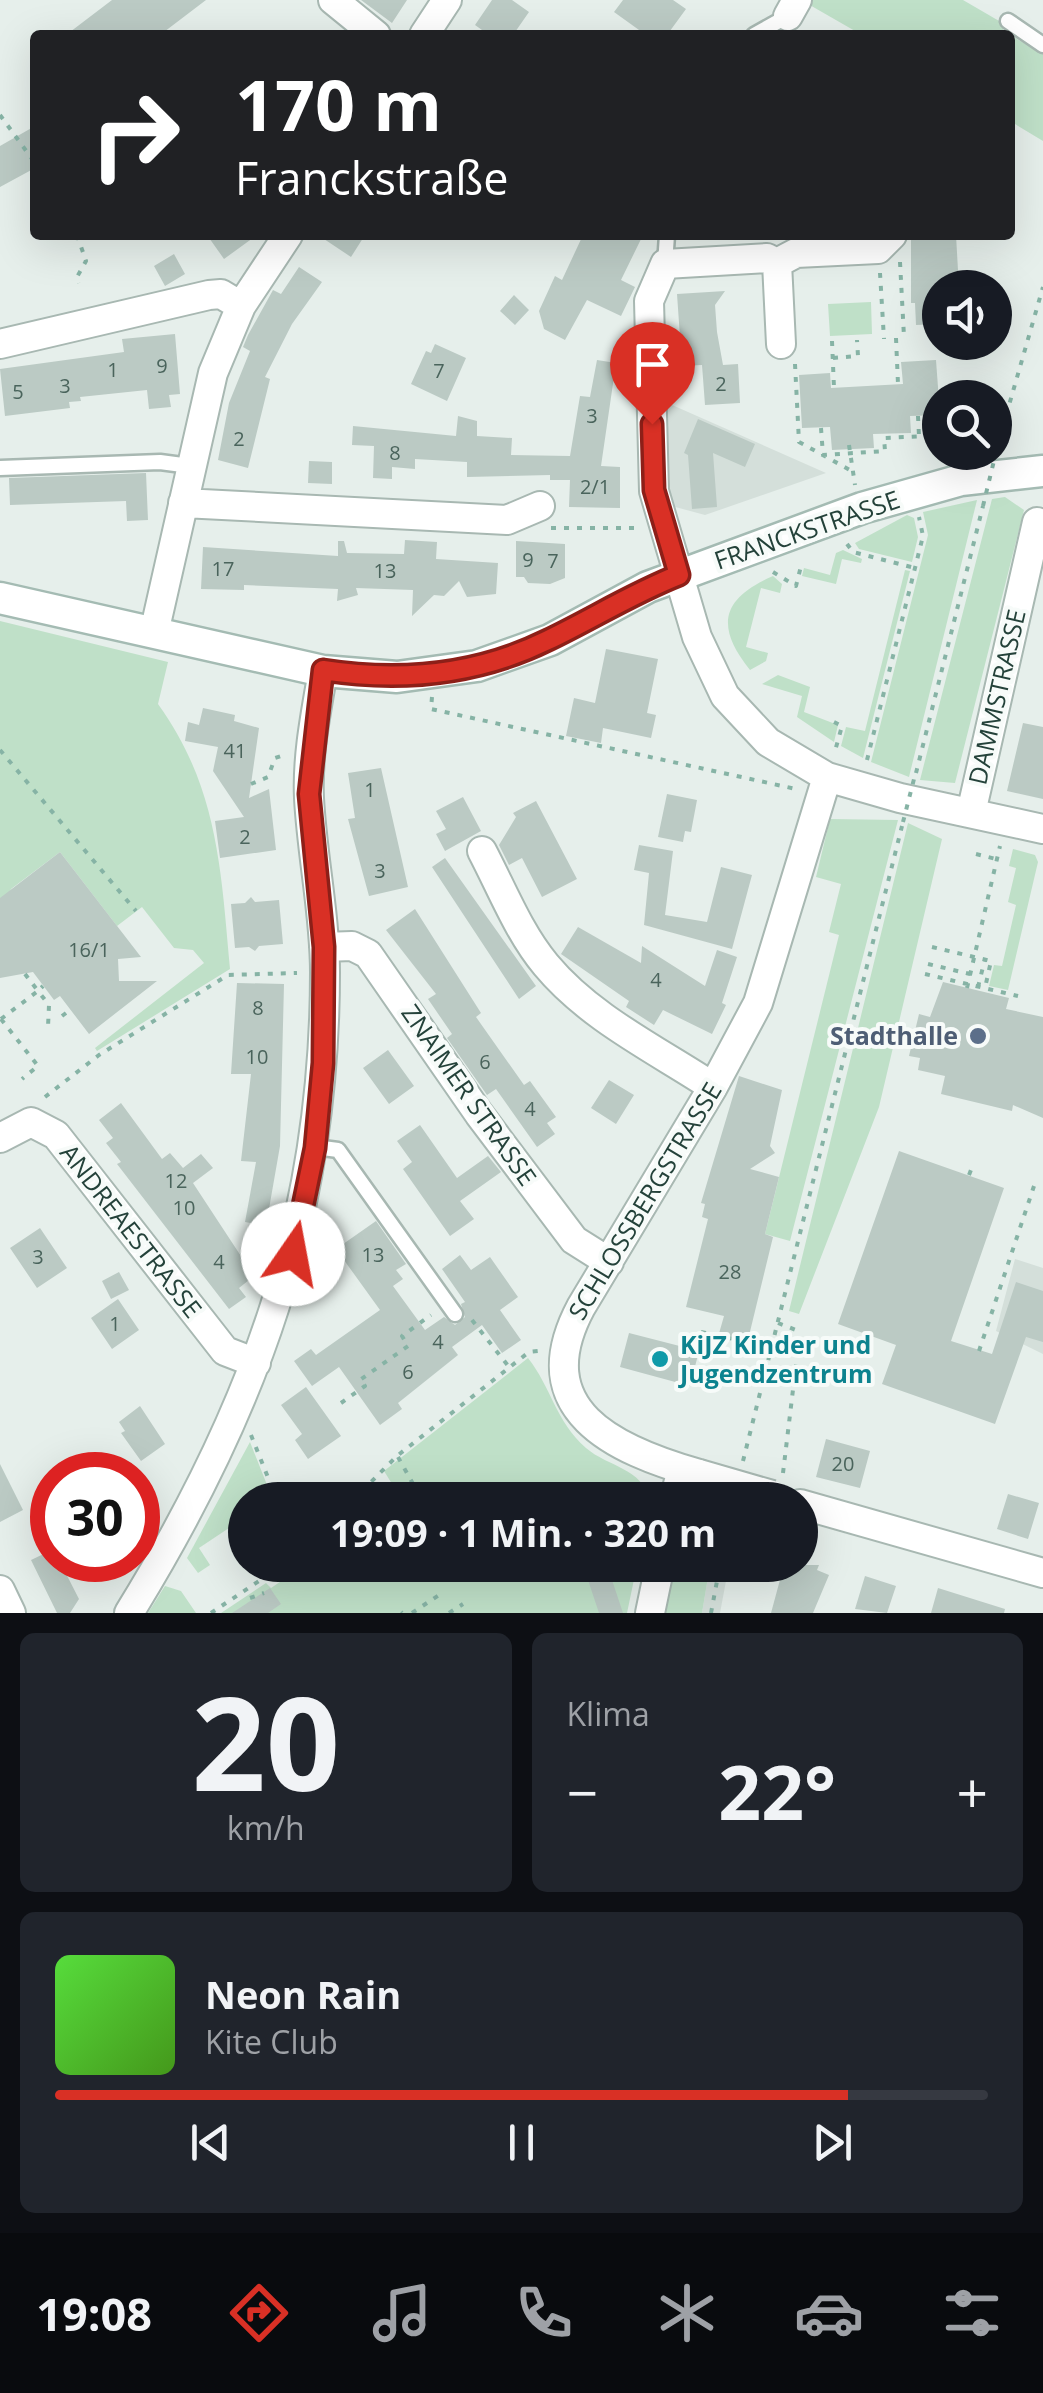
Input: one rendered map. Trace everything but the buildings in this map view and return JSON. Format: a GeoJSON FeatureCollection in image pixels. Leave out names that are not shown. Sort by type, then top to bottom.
{"type":"FeatureCollection","features":[{"type":"Feature","properties":{"kind":"street"},"geometry":{"type":"LineString","coordinates":[[333,0],[370,30]]}},
{"type":"Feature","properties":{"kind":"street"},"geometry":{"type":"LineString","coordinates":[[427,30],[447,0]]}},
{"type":"Feature","properties":{"kind":"street"},"geometry":{"type":"LineString","coordinates":[[154,633],[213,373],[241,306],[285,240]]}},
{"type":"Feature","properties":{"kind":"street"},"geometry":{"type":"LineString","coordinates":[[777,263],[796,253],[893,252]]}},
{"type":"Feature","properties":{"kind":"street"},"geometry":{"type":"LineString","coordinates":[[777,263],[767,258],[665,264],[649,301],[654,490],[704,658],[725,696],[768,742],[823,786],[1043,829]]}},
{"type":"Feature","properties":{"kind":"street"},"geometry":{"type":"LineString","coordinates":[[777,263],[788,354]]}},
{"type":"Feature","properties":{"kind":"street"},"geometry":{"type":"LineString","coordinates":[[0,344],[209,295],[221,294],[241,306]]}},
{"type":"Feature","properties":{"kind":"street","name":"FRANCKSTRASSE"},"geometry":{"type":"LineString","coordinates":[[0,598],[323,670],[397,677],[476,666],[534,647],[679,575],[914,493],[961,480],[1043,471]]}},
{"type":"Feature","properties":{"kind":"street"},"geometry":{"type":"LineString","coordinates":[[182,504],[507,520],[540,506]]}},
{"type":"Feature","properties":{"kind":"street","name":"DAMMSTRASSE"},"geometry":{"type":"LineString","coordinates":[[971,814],[1037,522]]}},
{"type":"Feature","properties":{"kind":"street"},"geometry":{"type":"LineString","coordinates":[[130,1613],[234,1422],[293,1254],[315,1148],[323,1063],[324,947],[309,794],[323,670]]}},
{"type":"Feature","properties":{"kind":"street","name":"SCHLOSSBERGSTRASSE"},"geometry":{"type":"LineString","coordinates":[[737,1482],[690,1472],[607,1439],[573,1404],[562,1360],[567,1332],[714,1087],[763,989],[823,786]]}},
{"type":"Feature","properties":{"kind":"street"},"geometry":{"type":"LineString","coordinates":[[482,852],[529,940],[562,983],[608,1019],[714,1087]]}},
{"type":"Feature","properties":{"kind":"street","name":"ZNAIMER STRASSE"},"geometry":{"type":"LineString","coordinates":[[324,947],[352,946],[368,954],[478,1114],[574,1240],[609,1262]]}},
{"type":"Feature","properties":{"kind":"street","name":"ANDREAESTRASSE"},"geometry":{"type":"LineString","coordinates":[[0,1138],[31,1122],[56,1135],[225,1352],[256,1363]]}},
{"type":"Feature","properties":{"kind":"street"},"geometry":{"type":"LineString","coordinates":[[684,1482],[690,1472]]}},
{"type":"Feature","properties":{"kind":"street"},"geometry":{"type":"LineString","coordinates":[[818,1509],[1043,1573]]}},
{"type":"Feature","properties":{"kind":"street"},"geometry":{"type":"LineString","coordinates":[[650,1613],[656,1582]]}},
{"type":"Feature","properties":{"kind":"street"},"geometry":{"type":"LineString","coordinates":[[0,1590],[11,1613]]}},
{"type":"Feature","properties":{"kind":"lane"},"geometry":{"type":"LineString","coordinates":[[761,30],[792,8]]}},
{"type":"Feature","properties":{"kind":"lane"},"geometry":{"type":"LineString","coordinates":[[1008,21],[1043,45]]}},
{"type":"Feature","properties":{"kind":"lane"},"geometry":{"type":"LineString","coordinates":[[665,264],[667,240]]}},
{"type":"Feature","properties":{"kind":"lane"},"geometry":{"type":"LineString","coordinates":[[0,468],[160,462],[190,466]]}},
{"type":"Feature","properties":{"kind":"lane"},"geometry":{"type":"LineString","coordinates":[[315,1148],[338,1150],[455,1308]]}},
{"type":"Feature","properties":{"kind":"path"},"geometry":{"type":"LineString","coordinates":[[0,115],[30,156]]}},
{"type":"Feature","properties":{"kind":"path"},"geometry":{"type":"LineString","coordinates":[[79,240],[86,260],[76,277],[79,283]]}},
{"type":"Feature","properties":{"kind":"path"},"geometry":{"type":"LineString","coordinates":[[893,252],[909,262]]}},
{"type":"Feature","properties":{"kind":"path"},"geometry":{"type":"LineString","coordinates":[[893,252],[904,338]]}},
{"type":"Feature","properties":{"kind":"path"},"geometry":{"type":"LineString","coordinates":[[884,338],[893,252]]}},
{"type":"Feature","properties":{"kind":"path"},"geometry":{"type":"LineString","coordinates":[[742,1466],[983,506],[1043,287]]}},
{"type":"Feature","properties":{"kind":"path"},"geometry":{"type":"LineString","coordinates":[[902,300],[910,299]]}},
{"type":"Feature","properties":{"kind":"path"},"geometry":{"type":"LineString","coordinates":[[896,338],[898,384]]}},
{"type":"Feature","properties":{"kind":"path"},"geometry":{"type":"LineString","coordinates":[[833,358],[858,356],[857,340]]}},
{"type":"Feature","properties":{"kind":"path"},"geometry":{"type":"LineString","coordinates":[[832,342],[834,388]]}},
{"type":"Feature","properties":{"kind":"path"},"geometry":{"type":"LineString","coordinates":[[788,354],[799,442],[850,470],[849,445]]}},
{"type":"Feature","properties":{"kind":"path"},"geometry":{"type":"LineString","coordinates":[[918,416],[919,436]]}},
{"type":"Feature","properties":{"kind":"path"},"geometry":{"type":"LineString","coordinates":[[821,428],[823,454]]}},
{"type":"Feature","properties":{"kind":"path"},"geometry":{"type":"LineString","coordinates":[[823,454],[885,451],[884,430]]}},
{"type":"Feature","properties":{"kind":"path"},"geometry":{"type":"LineString","coordinates":[[884,438],[922,437]]}},
{"type":"Feature","properties":{"kind":"path"},"geometry":{"type":"LineString","coordinates":[[867,760],[923,536],[914,493]]}},
{"type":"Feature","properties":{"kind":"path"},"geometry":{"type":"LineString","coordinates":[[507,520],[571,530],[636,530]]}},
{"type":"Feature","properties":{"kind":"path"},"geometry":{"type":"LineString","coordinates":[[847,544],[853,552],[915,568]]}},
{"type":"Feature","properties":{"kind":"path"},"geometry":{"type":"LineString","coordinates":[[773,572],[796,586],[802,562]]}},
{"type":"Feature","properties":{"kind":"path"},"geometry":{"type":"LineString","coordinates":[[432,694],[431,709],[823,786],[842,726],[834,722]]}},
{"type":"Feature","properties":{"kind":"path"},"geometry":{"type":"LineString","coordinates":[[0,750],[136,911]]}},
{"type":"Feature","properties":{"kind":"path"},"geometry":{"type":"LineString","coordinates":[[250,784],[268,777],[275,758],[312,756]]}},
{"type":"Feature","properties":{"kind":"path"},"geometry":{"type":"LineString","coordinates":[[967,986],[1000,850]]}},
{"type":"Feature","properties":{"kind":"path"},"geometry":{"type":"LineString","coordinates":[[976,854],[998,859]]}},
{"type":"Feature","properties":{"kind":"path"},"geometry":{"type":"LineString","coordinates":[[932,946],[985,959],[981,988]]}},
{"type":"Feature","properties":{"kind":"path"},"geometry":{"type":"LineString","coordinates":[[928,964],[970,974]]}},
{"type":"Feature","properties":{"kind":"path"},"geometry":{"type":"LineString","coordinates":[[44,1097],[99,1055],[228,975],[291,973]]}},
{"type":"Feature","properties":{"kind":"path"},"geometry":{"type":"LineString","coordinates":[[25,974],[49,1005],[48,1027]]}},
{"type":"Feature","properties":{"kind":"path"},"geometry":{"type":"LineString","coordinates":[[925,974],[1018,996]]}},
{"type":"Feature","properties":{"kind":"path"},"geometry":{"type":"LineString","coordinates":[[22,1078],[38,1066],[1,1018],[43,986]]}},
{"type":"Feature","properties":{"kind":"path"},"geometry":{"type":"LineString","coordinates":[[62,1016],[70,1010]]}},
{"type":"Feature","properties":{"kind":"path"},"geometry":{"type":"LineString","coordinates":[[969,1176],[972,1165]]}},
{"type":"Feature","properties":{"kind":"path"},"geometry":{"type":"LineString","coordinates":[[979,1351],[1034,1186]]}},
{"type":"Feature","properties":{"kind":"path"},"geometry":{"type":"LineString","coordinates":[[341,1403],[364,1386],[360,1380],[408,1346],[402,1336],[455,1308],[509,1368]]}},
{"type":"Feature","properties":{"kind":"path"},"geometry":{"type":"LineString","coordinates":[[778,1323],[802,1332]]}},
{"type":"Feature","properties":{"kind":"path"},"geometry":{"type":"LineString","coordinates":[[701,1332],[770,1347]]}},
{"type":"Feature","properties":{"kind":"path"},"geometry":{"type":"LineString","coordinates":[[781,1482],[798,1348]]}},
{"type":"Feature","properties":{"kind":"path"},"geometry":{"type":"LineString","coordinates":[[371,1482],[396,1456],[529,1352]]}},
{"type":"Feature","properties":{"kind":"path"},"geometry":{"type":"LineString","coordinates":[[234,1422],[250,1431],[270,1482]]}},
{"type":"Feature","properties":{"kind":"path"},"geometry":{"type":"LineString","coordinates":[[396,1456],[411,1482]]}},
{"type":"Feature","properties":{"kind":"path"},"geometry":{"type":"LineString","coordinates":[[211,1613],[257,1582]]}},
{"type":"Feature","properties":{"kind":"path"},"geometry":{"type":"LineString","coordinates":[[711,1613],[717,1582]]}},
{"type":"Feature","properties":{"kind":"path"},"geometry":{"type":"LineString","coordinates":[[250,1598],[264,1592]]}},
{"type":"Feature","properties":{"kind":"path"},"geometry":{"type":"LineString","coordinates":[[412,1613],[439,1595]]}},
{"type":"Feature","properties":{"kind":"path"},"geometry":{"type":"LineString","coordinates":[[450,1613],[464,1604]]}},
{"type":"Feature","properties":{"kind":"path"},"geometry":{"type":"LineString","coordinates":[[422,1606],[426,1613]]}},
{"type":"Feature","properties":{"kind":"shaded area"},"geometry":{"type":"Polygon","coordinates":[[[663,401],[826,473],[705,515],[668,505],[663,401]]]}},
{"type":"Feature","properties":{"kind":"shaded area"},"geometry":{"type":"Polygon","coordinates":[[[1015,1259],[1043,1268],[1043,1354],[996,1331],[1015,1259]]]}},
{"type":"Feature","properties":{"kind":"shaded area"},"geometry":{"type":"Polygon","coordinates":[[[707,1582],[726,1582],[720,1613],[702,1613],[707,1582]]]}},
{"type":"Feature","properties":{"kind":"green space"},"geometry":{"type":"Polygon","coordinates":[[[810,0],[963,0],[1006,25],[1003,30],[853,30],[808,4],[810,0]]]}},
{"type":"Feature","properties":{"kind":"green space"},"geometry":{"type":"Polygon","coordinates":[[[1015,38],[1043,54],[1043,141],[1015,124],[1015,38]]]}},
{"type":"Feature","properties":{"kind":"green space"},"geometry":{"type":"Polygon","coordinates":[[[871,302],[872,334],[830,336],[828,304],[871,302]]]}},
{"type":"Feature","properties":{"kind":"green space"},"geometry":{"type":"Polygon","coordinates":[[[1005,497],[1024,510],[955,783],[920,780],[992,499],[1005,497]]]}},
{"type":"Feature","properties":{"kind":"green space"},"geometry":{"type":"Polygon","coordinates":[[[977,500],[909,777],[871,762],[928,535],[923,512],[977,500]]]}},
{"type":"Feature","properties":{"kind":"green space"},"geometry":{"type":"Polygon","coordinates":[[[907,515],[914,518],[918,537],[912,562],[859,549],[855,543],[907,515]]]}},
{"type":"Feature","properties":{"kind":"green space"},"geometry":{"type":"Polygon","coordinates":[[[843,550],[862,559],[861,563],[842,559],[836,584],[802,576],[804,568],[830,575],[836,553],[843,550]]]}},
{"type":"Feature","properties":{"kind":"green space"},"geometry":{"type":"Polygon","coordinates":[[[905,570],[910,571],[863,758],[841,746],[846,727],[865,731],[905,570]]]}},
{"type":"Feature","properties":{"kind":"green space"},"geometry":{"type":"Polygon","coordinates":[[[773,576],[782,584],[780,593],[761,588],[746,647],[768,653],[766,661],[750,670],[732,640],[729,615],[743,594],[773,576]]]}},
{"type":"Feature","properties":{"kind":"green space"},"geometry":{"type":"Polygon","coordinates":[[[0,621],[168,662],[158,704],[193,766],[213,830],[230,969],[97,1051],[95,1048],[204,963],[193,950],[174,948],[142,907],[117,926],[60,852],[11,889],[0,911],[0,621]]]}},
{"type":"Feature","properties":{"kind":"green space"},"geometry":{"type":"Polygon","coordinates":[[[778,675],[810,687],[804,712],[838,725],[834,742],[797,717],[802,696],[762,684],[778,675]]]}},
{"type":"Feature","properties":{"kind":"green space"},"geometry":{"type":"Polygon","coordinates":[[[830,819],[898,820],[790,1241],[765,1234],[839,935],[829,932],[841,884],[816,877],[830,819]]]}},
{"type":"Feature","properties":{"kind":"green space"},"geometry":{"type":"Polygon","coordinates":[[[908,823],[942,839],[879,1107],[799,1314],[789,1311],[908,823]]]}},
{"type":"Feature","properties":{"kind":"green space"},"geometry":{"type":"Polygon","coordinates":[[[1013,849],[1035,855],[1038,862],[1008,990],[989,986],[994,965],[1002,966],[1016,905],[1008,902],[1016,868],[1009,866],[1013,849]]]}},
{"type":"Feature","properties":{"kind":"green space"},"geometry":{"type":"Polygon","coordinates":[[[528,1358],[576,1438],[641,1482],[391,1482],[384,1471],[528,1358]]]}},
{"type":"Feature","properties":{"kind":"green space"},"geometry":{"type":"Polygon","coordinates":[[[250,1442],[266,1482],[228,1482],[250,1442]]]}},
{"type":"Feature","properties":{"kind":"green space"},"geometry":{"type":"Polygon","coordinates":[[[228,1483],[228,1529],[199,1548],[210,1565],[198,1573],[187,1558],[228,1483]]]}},
{"type":"Feature","properties":{"kind":"green space"},"geometry":{"type":"Polygon","coordinates":[[[280,1582],[633,1582],[627,1613],[221,1613],[266,1583],[271,1588],[280,1582]]]}},
{"type":"Feature","properties":{"kind":"green space"},"geometry":{"type":"Polygon","coordinates":[[[668,1582],[707,1582],[702,1613],[661,1613],[668,1582]]]}},
{"type":"Feature","properties":{"kind":"green space"},"geometry":{"type":"Polygon","coordinates":[[[165,1586],[181,1591],[196,1613],[148,1613],[165,1586]]]}},
{"type":"Feature","properties":{"kind":"place","name":"Stadthalle"},"geometry":{"type":"Point","coordinates":[978,1036]}},
{"type":"Feature","properties":{"kind":"place","name":"KiJZ Kinder und Jugendzentrum"},"geometry":{"type":"Point","coordinates":[660,1359]}},
{"type":"Feature","properties":{"kind":"route"},"geometry":{"type":"LineString","coordinates":[[293,1254],[315,1148],[323,1063],[324,947],[309,794],[323,670],[397,677],[476,666],[534,647],[648,587],[679,575],[654,490],[652,424]]}}]}
